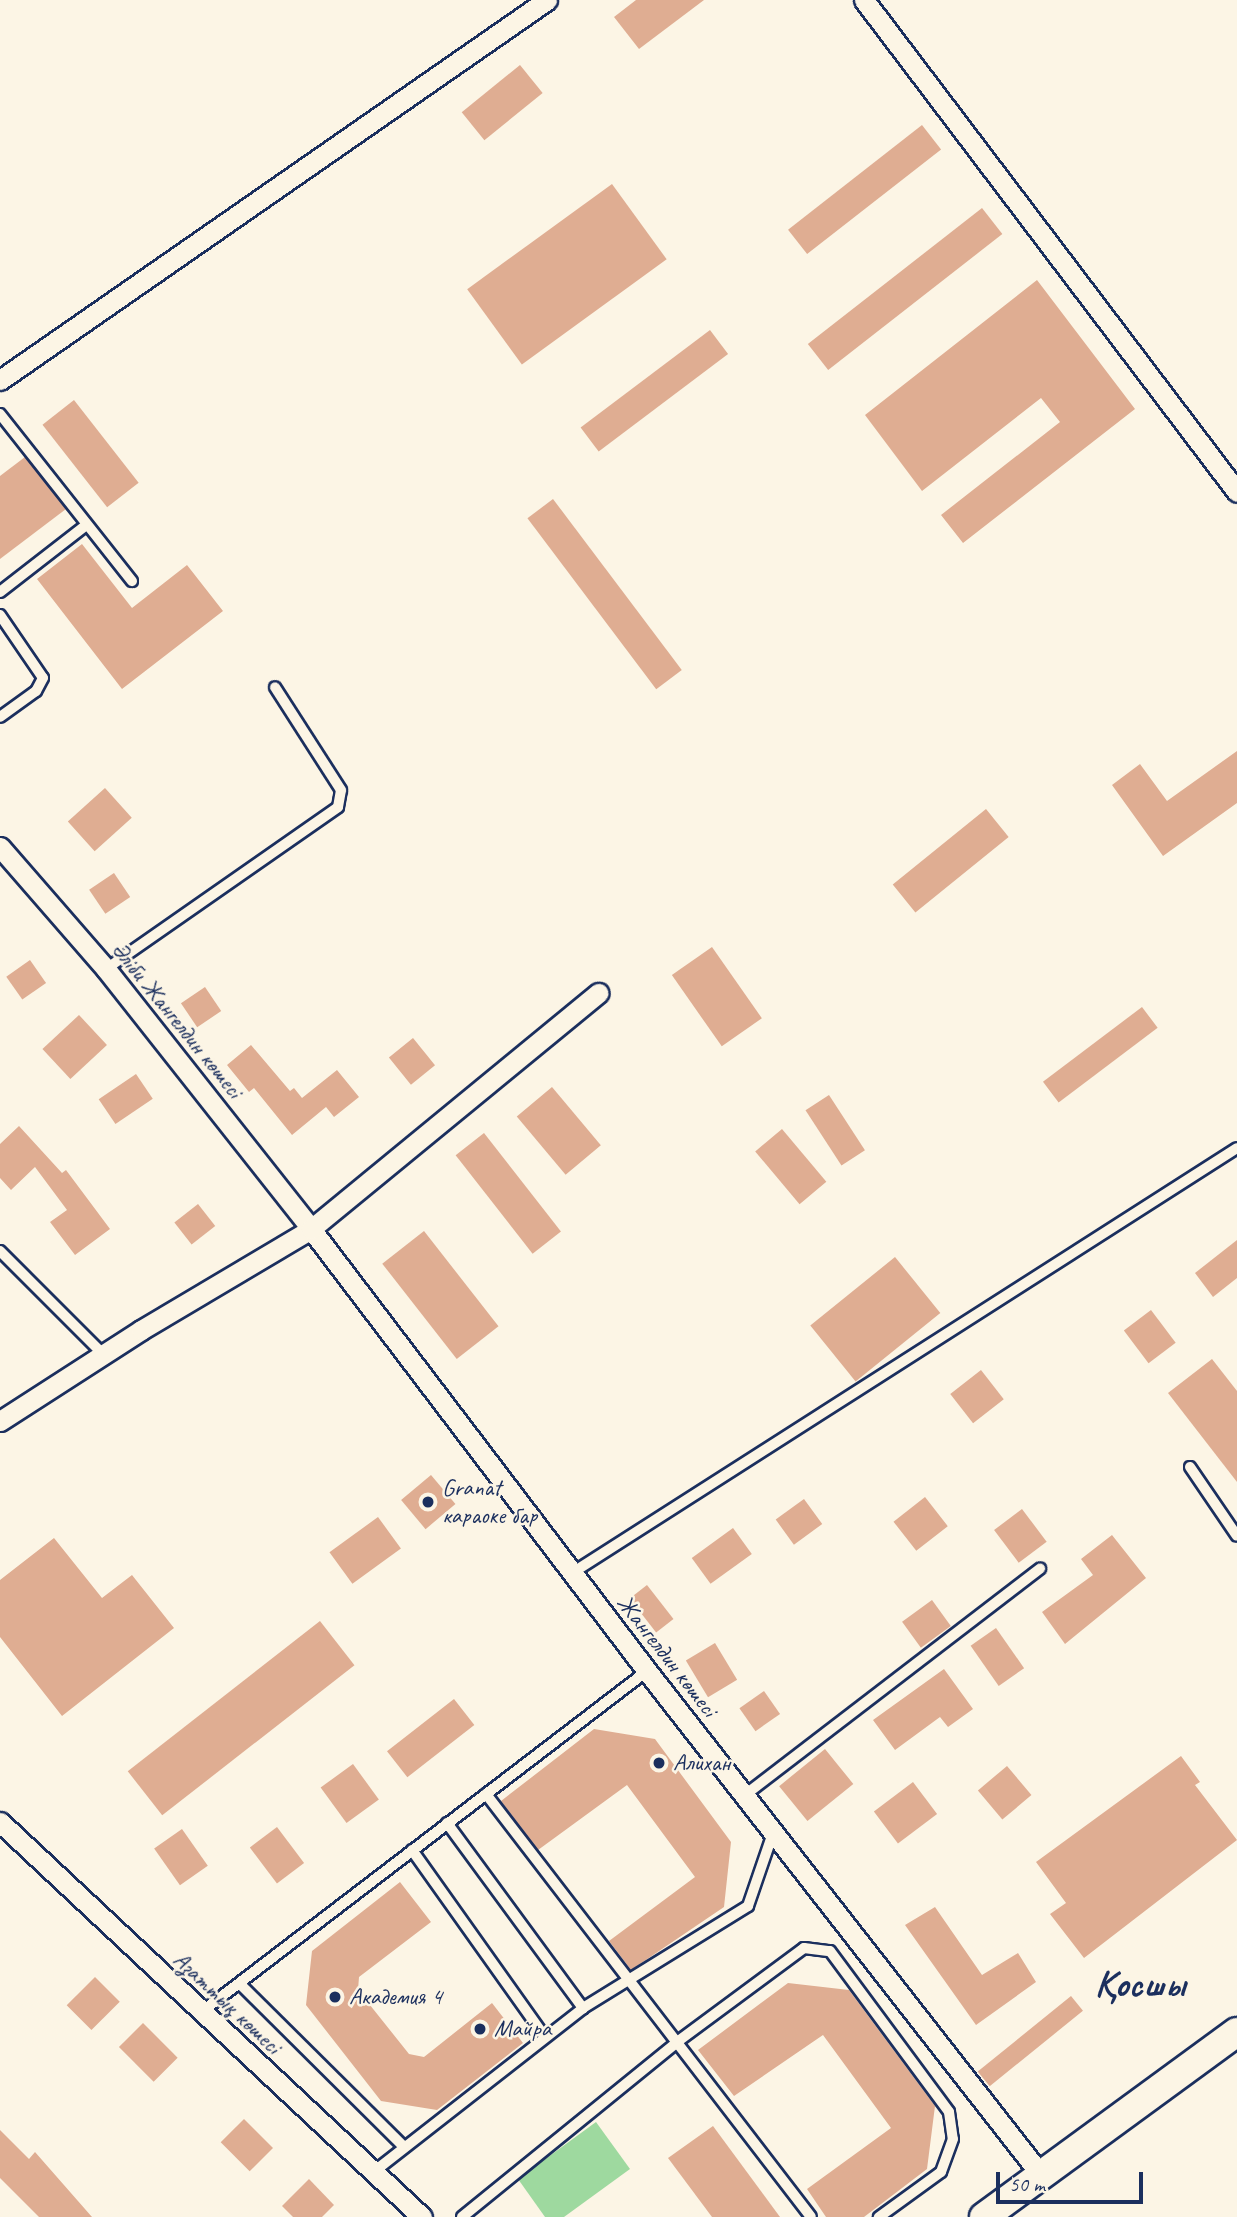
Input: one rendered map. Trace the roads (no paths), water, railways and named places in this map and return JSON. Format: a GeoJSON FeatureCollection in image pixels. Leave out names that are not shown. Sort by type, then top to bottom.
{"type":"FeatureCollection","features":[{"type":"Feature","properties":{"kind":"main road"},"geometry":{"type":"LineString","coordinates":[[984,2217],[1237,2032]]}},
{"type":"Feature","properties":{"kind":"street"},"geometry":{"type":"LineString","coordinates":[[0,380],[547,0]]}},
{"type":"Feature","properties":{"kind":"street"},"geometry":{"type":"LineString","coordinates":[[864,0],[1237,492]]}},
{"type":"Feature","properties":{"kind":"street","name":"Әліби Жангелдин көшесі"},"geometry":{"type":"LineString","coordinates":[[0,847],[106,969],[311,1228]]}},
{"type":"Feature","properties":{"kind":"street"},"geometry":{"type":"LineString","coordinates":[[0,1421],[103,1354],[311,1228],[598,993]]}},
{"type":"Feature","properties":{"kind":"street","name":"Жангелдин көшесі"},"geometry":{"type":"LineString","coordinates":[[311,1228],[572,1574],[1041,2175]]}},
{"type":"Feature","properties":{"kind":"street","name":"Азаттық көшесі"},"geometry":{"type":"LineString","coordinates":[[0,1822],[200,2013],[376,2170],[422,2217]]}},
{"type":"Feature","properties":{"kind":"lane"},"geometry":{"type":"LineString","coordinates":[[0,414],[85,526],[132,582]]}},
{"type":"Feature","properties":{"kind":"lane"},"geometry":{"type":"LineString","coordinates":[[0,592],[85,526]]}},
{"type":"Feature","properties":{"kind":"lane"},"geometry":{"type":"LineString","coordinates":[[0,615],[43,678],[36,691],[0,718]]}},
{"type":"Feature","properties":{"kind":"lane"},"geometry":{"type":"LineString","coordinates":[[106,969],[338,807],[341,789],[275,687]]}},
{"type":"Feature","properties":{"kind":"lane"},"geometry":{"type":"LineString","coordinates":[[572,1574],[1237,1148]]}},
{"type":"Feature","properties":{"kind":"lane"},"geometry":{"type":"LineString","coordinates":[[0,1251],[103,1354]]}},
{"type":"Feature","properties":{"kind":"lane"},"geometry":{"type":"LineString","coordinates":[[1189,1467],[1237,1536]]}},
{"type":"Feature","properties":{"kind":"lane"},"geometry":{"type":"LineString","coordinates":[[745,1795],[1041,1569]]}},
{"type":"Feature","properties":{"kind":"lane"},"geometry":{"type":"LineString","coordinates":[[200,2013],[241,1985],[412,1850],[647,1671]]}},
{"type":"Feature","properties":{"kind":"lane"},"geometry":{"type":"LineString","coordinates":[[486,1794],[811,2217]]}},
{"type":"Feature","properties":{"kind":"lane"},"geometry":{"type":"LineString","coordinates":[[447,1823],[583,2008]]}},
{"type":"Feature","properties":{"kind":"lane"},"geometry":{"type":"LineString","coordinates":[[376,2170],[583,2008],[630,1982],[748,1906],[773,1831]]}},
{"type":"Feature","properties":{"kind":"lane"},"geometry":{"type":"LineString","coordinates":[[412,1850],[544,2036]]}},
{"type":"Feature","properties":{"kind":"lane"},"geometry":{"type":"LineString","coordinates":[[461,2217],[677,2042],[804,1948],[830,1951],[950,2112],[953,2139],[941,2172],[879,2217]]}},
{"type":"Feature","properties":{"kind":"lane"},"geometry":{"type":"LineString","coordinates":[[241,1985],[404,2147]]}},
{"type":"Feature","properties":{"kind":"place","name":"Granat караоке бар"},"geometry":{"type":"Point","coordinates":[428,1502]}},
{"type":"Feature","properties":{"kind":"place","name":"Алихан"},"geometry":{"type":"Point","coordinates":[659,1763]}},
{"type":"Feature","properties":{"kind":"place","name":"Академия 4"},"geometry":{"type":"Point","coordinates":[335,1997]}},
{"type":"Feature","properties":{"kind":"place","name":"Майра"},"geometry":{"type":"Point","coordinates":[480,2029]}},
{"type":"Feature","properties":{"kind":"district","name":"Қосшы"},"geometry":{"type":"Point","coordinates":[1140,1984]}}]}
